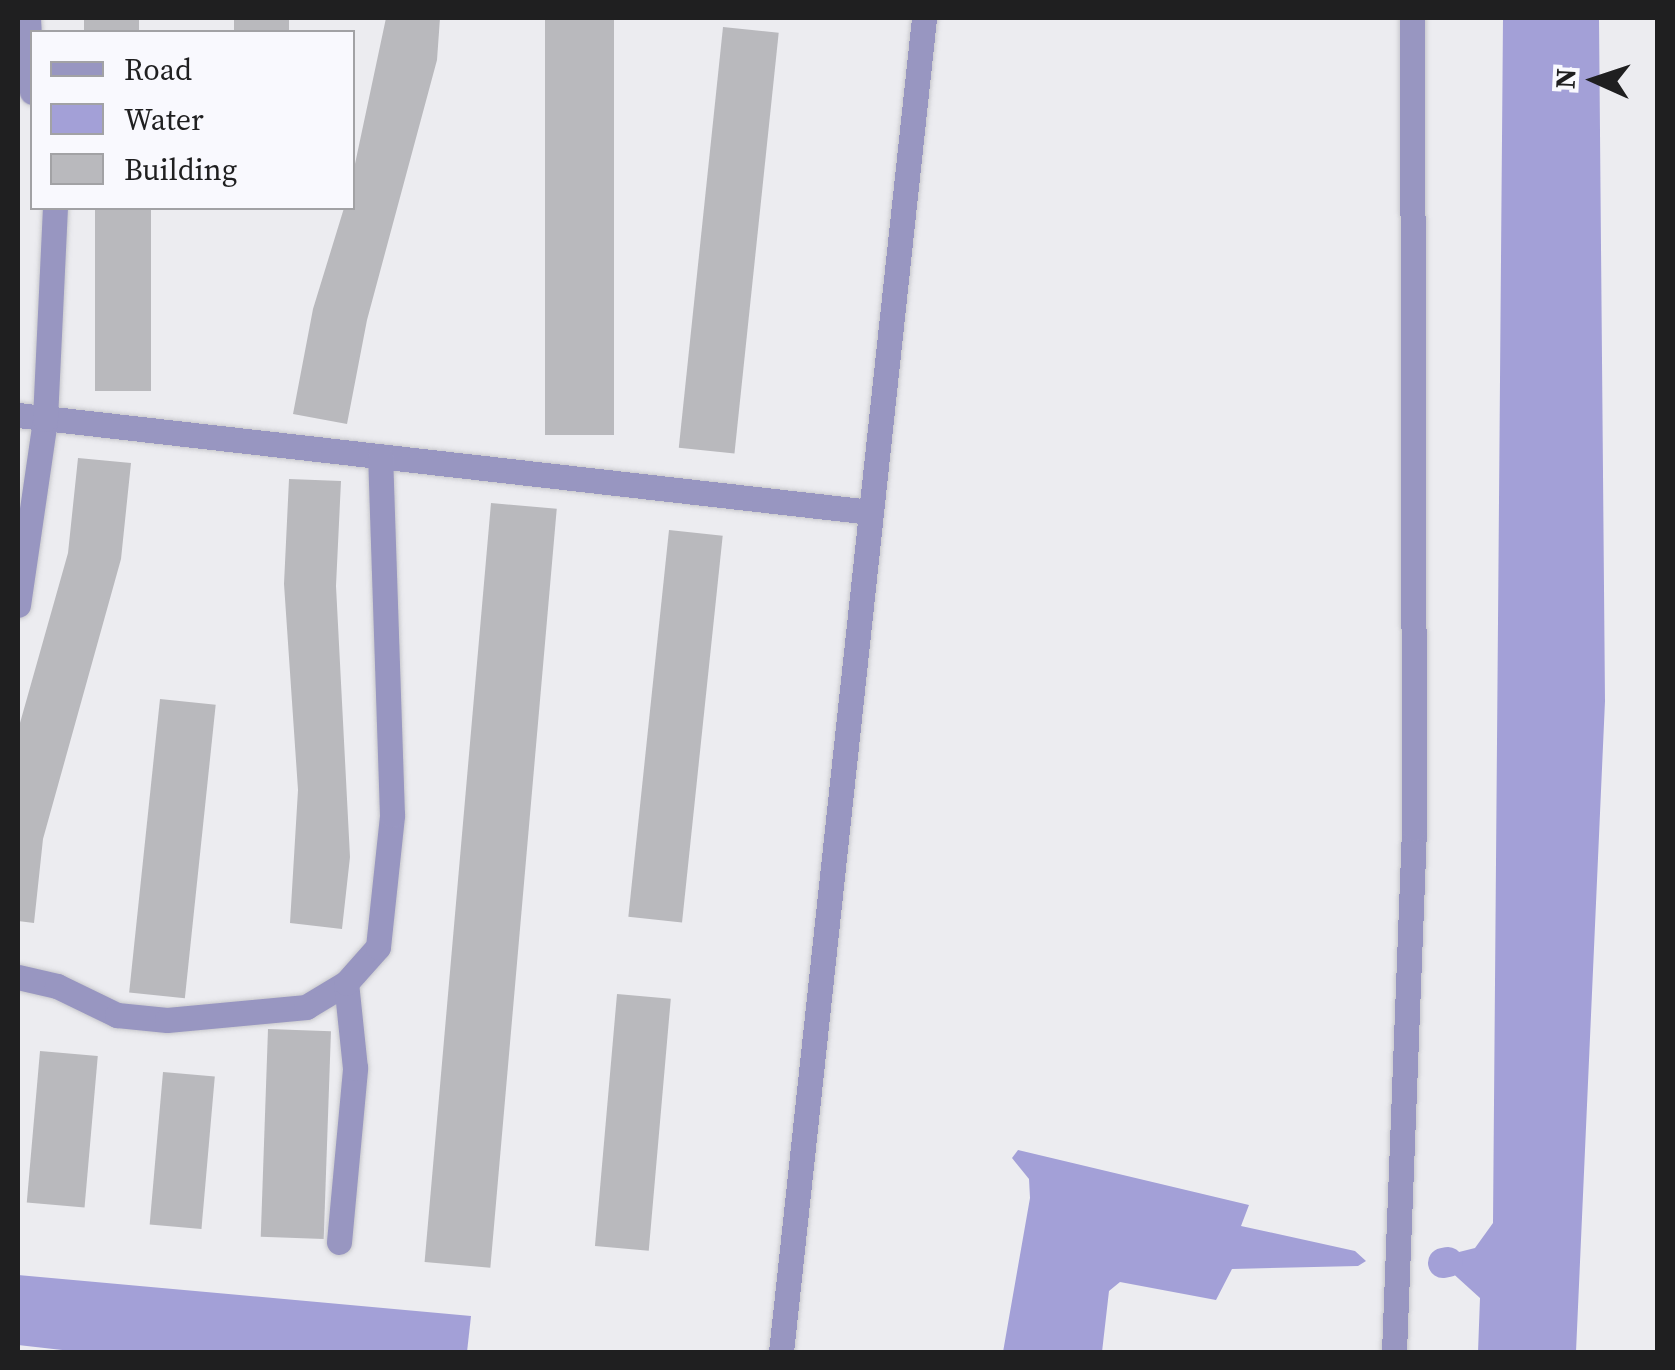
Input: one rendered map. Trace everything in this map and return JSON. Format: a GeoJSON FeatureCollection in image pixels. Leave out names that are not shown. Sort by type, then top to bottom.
{"type":"FeatureCollection","features":[{"type":"Feature","properties":{"kind":"street"},"geometry":{"type":"LineString","coordinates":[[28,18],[30,55]]}},
{"type":"Feature","properties":{"kind":"street"},"geometry":{"type":"LineString","coordinates":[[781,1352],[924,18]]}},
{"type":"Feature","properties":{"kind":"street"},"geometry":{"type":"LineString","coordinates":[[1394,1352],[1414,828],[1412,18]]}},
{"type":"Feature","properties":{"kind":"street"},"geometry":{"type":"LineString","coordinates":[[18,605],[45,418],[55,210]]}},
{"type":"Feature","properties":{"kind":"street"},"geometry":{"type":"LineString","coordinates":[[18,416],[871,512]]}},
{"type":"Feature","properties":{"kind":"street"},"geometry":{"type":"LineString","coordinates":[[18,977],[57,986],[116,1015],[167,1020],[306,1007],[346,982],[378,948],[392,815],[380,456]]}},
{"type":"Feature","properties":{"kind":"street"},"geometry":{"type":"LineString","coordinates":[[339,1242],[355,1068],[346,982]]}},
{"type":"Feature","properties":{"kind":"water"},"geometry":{"type":"Polygon","coordinates":[[[1503,18],[1599,18],[1605,701],[1576,1352],[1478,1352],[1480,1298],[1448,1269],[1451,1254],[1475,1248],[1493,1223],[1503,18]]]}},
{"type":"Feature","properties":{"kind":"water"},"geometry":{"type":"Polygon","coordinates":[[[1018,1150],[1249,1205],[1241,1226],[1355,1251],[1366,1261],[1358,1266],[1232,1269],[1216,1300],[1120,1282],[1109,1291],[1102,1352],[1003,1352],[1030,1198],[1029,1179],[1012,1158],[1018,1150]]]}},
{"type":"Feature","properties":{"kind":"water"},"geometry":{"type":"Polygon","coordinates":[[[18,1275],[471,1316],[467,1352],[80,1352],[18,1345],[18,1275]]]}},
{"type":"Feature","properties":{"kind":"building"},"geometry":{"type":"Polygon","coordinates":[[[84,18],[139,18],[139,30],[84,30],[84,18]]]}},
{"type":"Feature","properties":{"kind":"building"},"geometry":{"type":"Polygon","coordinates":[[[234,18],[289,18],[289,30],[234,30],[234,18]]]}},
{"type":"Feature","properties":{"kind":"building"},"geometry":{"type":"Polygon","coordinates":[[[386,18],[440,18],[437,60],[367,320],[347,424],[293,414],[313,309],[343,210],[355,210],[355,164],[386,18]]]}},
{"type":"Feature","properties":{"kind":"building"},"geometry":{"type":"Polygon","coordinates":[[[545,18],[614,18],[614,435],[545,435],[545,18]]]}},
{"type":"Feature","properties":{"kind":"building"},"geometry":{"type":"Polygon","coordinates":[[[723,27],[779,33],[734,454],[679,448],[723,27]]]}},
{"type":"Feature","properties":{"kind":"building"},"geometry":{"type":"Polygon","coordinates":[[[95,210],[151,210],[151,391],[95,391],[95,210]]]}},
{"type":"Feature","properties":{"kind":"building"},"geometry":{"type":"Polygon","coordinates":[[[78,458],[131,463],[121,559],[43,839],[34,923],[18,921],[18,730],[68,553],[78,458]]]}},
{"type":"Feature","properties":{"kind":"building"},"geometry":{"type":"Polygon","coordinates":[[[289,479],[341,481],[336,586],[350,857],[342,929],[290,923],[298,790],[284,584],[289,479]]]}},
{"type":"Feature","properties":{"kind":"building"},"geometry":{"type":"Polygon","coordinates":[[[491,503],[557,509],[490,1268],[425,1262],[491,503]]]}},
{"type":"Feature","properties":{"kind":"building"},"geometry":{"type":"Polygon","coordinates":[[[669,530],[723,536],[682,923],[628,917],[669,530]]]}},
{"type":"Feature","properties":{"kind":"building"},"geometry":{"type":"Polygon","coordinates":[[[160,699],[216,705],[185,998],[129,992],[160,699]]]}},
{"type":"Feature","properties":{"kind":"building"},"geometry":{"type":"Polygon","coordinates":[[[617,994],[671,999],[649,1251],[595,1246],[617,994]]]}},
{"type":"Feature","properties":{"kind":"building"},"geometry":{"type":"Polygon","coordinates":[[[268,1029],[331,1031],[324,1239],[261,1237],[268,1029]]]}},
{"type":"Feature","properties":{"kind":"building"},"geometry":{"type":"Polygon","coordinates":[[[40,1051],[98,1056],[85,1207],[27,1202],[40,1051]]]}},
{"type":"Feature","properties":{"kind":"building"},"geometry":{"type":"Polygon","coordinates":[[[163,1072],[215,1077],[201,1229],[150,1224],[163,1072]]]}},
{"type":"Feature","properties":{"kind":"waterway"},"geometry":{"type":"LineString","coordinates":[[1443,1263],[1448,1262]]}}]}
